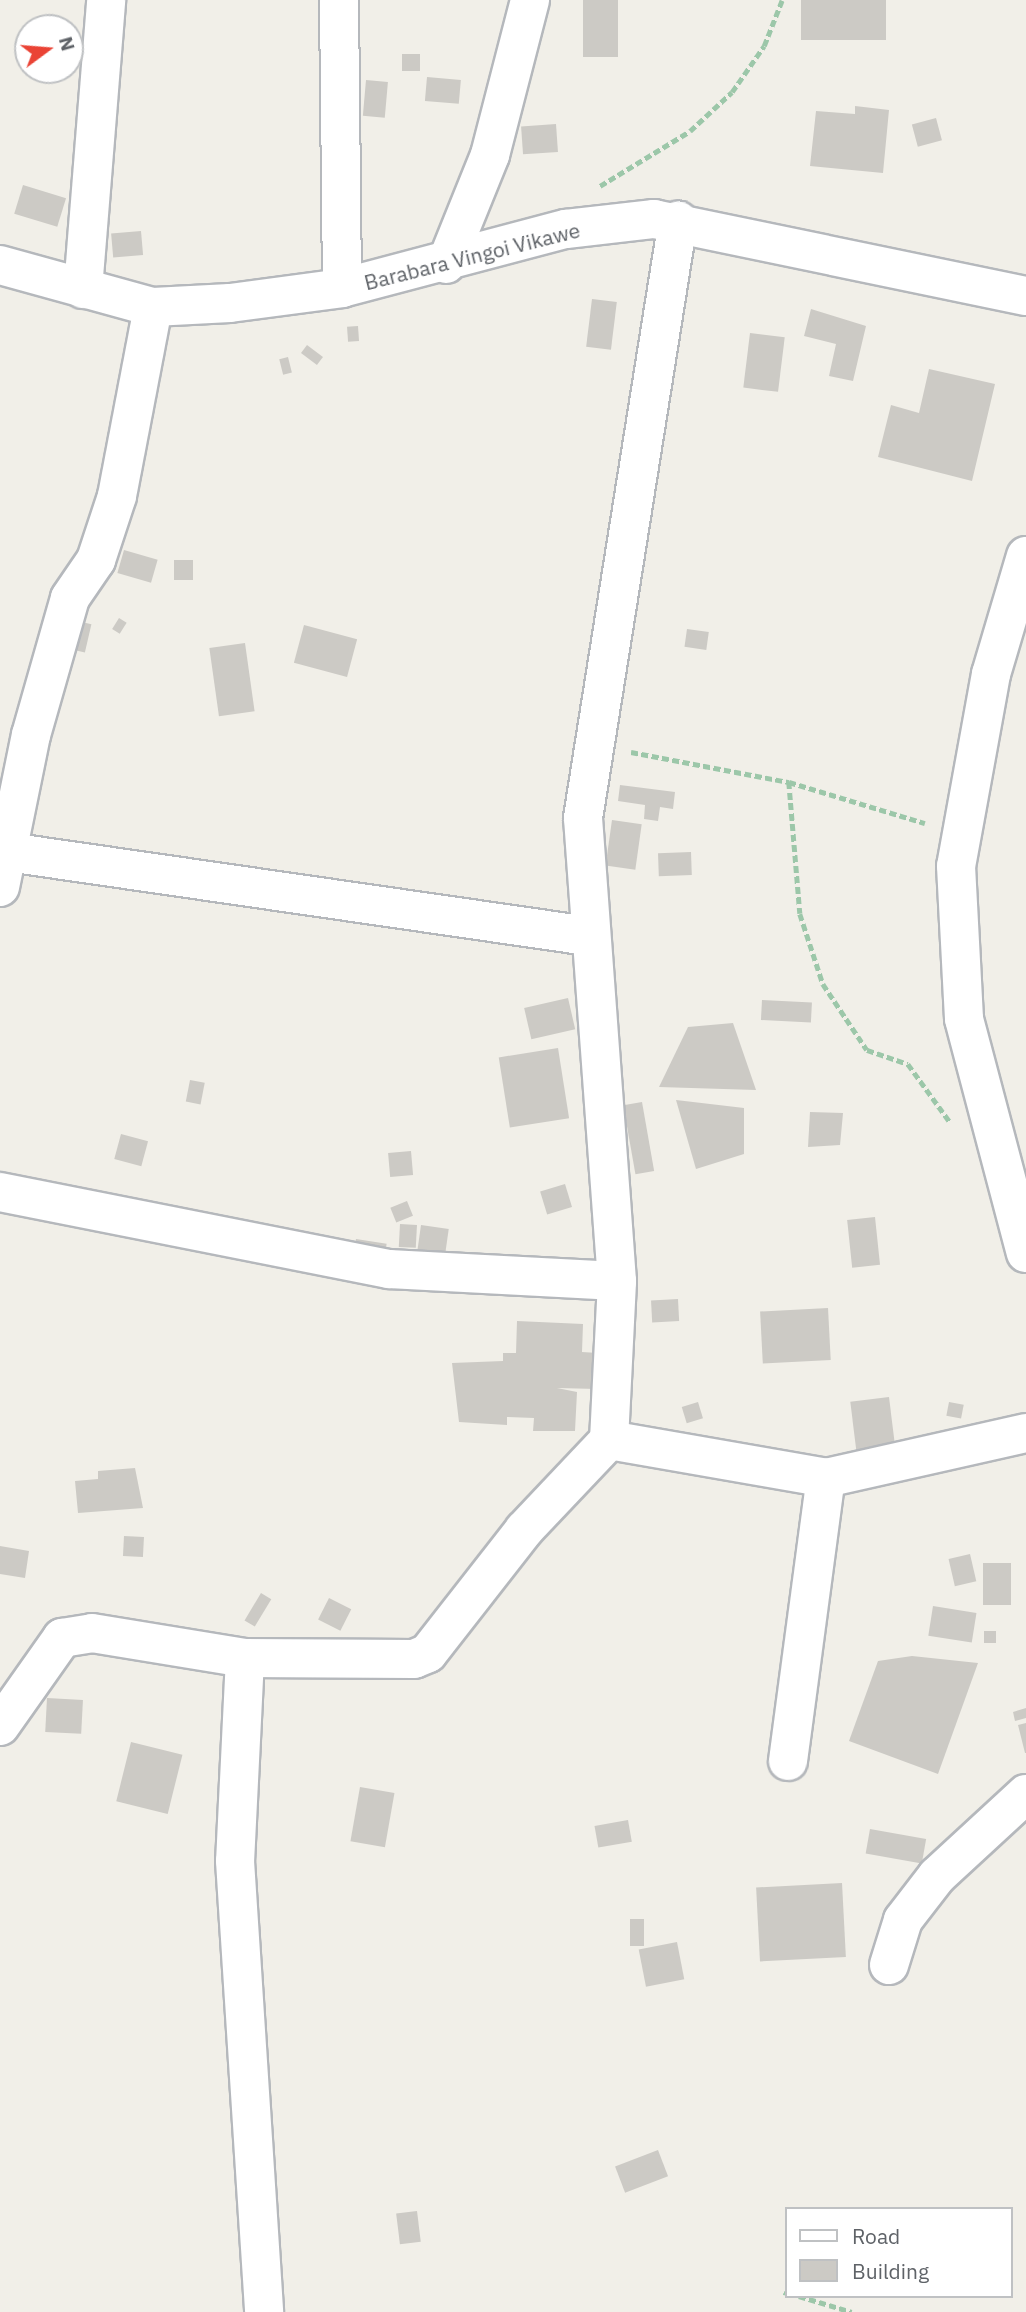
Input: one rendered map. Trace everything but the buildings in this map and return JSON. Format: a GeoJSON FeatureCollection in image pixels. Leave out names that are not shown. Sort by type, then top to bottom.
{"type":"FeatureCollection","features":[{"type":"Feature","properties":{"kind":"street"},"geometry":{"type":"LineString","coordinates":[[83,289],[106,0]]}},
{"type":"Feature","properties":{"kind":"street"},"geometry":{"type":"LineString","coordinates":[[339,0],[342,288]]}},
{"type":"Feature","properties":{"kind":"street"},"geometry":{"type":"LineString","coordinates":[[446,264],[490,155],[530,0]]}},
{"type":"Feature","properties":{"kind":"street"},"geometry":{"type":"LineString","coordinates":[[0,1726],[62,1638],[92,1633],[245,1658],[414,1659],[428,1653],[524,1530],[609,1440],[617,1280],[588,936],[583,817],[678,221]]}},
{"type":"Feature","properties":{"kind":"street","name":"Barabara Vingoi Vikawe"},"geometry":{"type":"LineString","coordinates":[[0,265],[153,307],[342,288],[446,264],[566,229],[678,221],[1026,296]]}},
{"type":"Feature","properties":{"kind":"street"},"geometry":{"type":"LineString","coordinates":[[153,307],[117,496],[96,561],[70,598],[4,870],[588,936]]}},
{"type":"Feature","properties":{"kind":"street"},"geometry":{"type":"LineString","coordinates":[[1026,556],[991,674],[958,832],[964,1019],[1026,1254]]}},
{"type":"Feature","properties":{"kind":"street"},"geometry":{"type":"LineString","coordinates":[[0,1192],[389,1269],[617,1280]]}},
{"type":"Feature","properties":{"kind":"street"},"geometry":{"type":"LineString","coordinates":[[609,1440],[826,1478],[1026,1433]]}},
{"type":"Feature","properties":{"kind":"street"},"geometry":{"type":"LineString","coordinates":[[788,1761],[826,1478]]}},
{"type":"Feature","properties":{"kind":"street"},"geometry":{"type":"LineString","coordinates":[[245,1658],[235,1861],[264,2312]]}},
{"type":"Feature","properties":{"kind":"street"},"geometry":{"type":"LineString","coordinates":[[889,1965],[903,1920],[937,1876],[1026,1794]]}},
{"type":"Feature","properties":{"kind":"path"},"geometry":{"type":"LineString","coordinates":[[566,229],[599,187],[690,131],[732,92],[764,46],[782,0]]}},
{"type":"Feature","properties":{"kind":"path"},"geometry":{"type":"LineString","coordinates":[[593,745],[789,782],[958,832]]}},
{"type":"Feature","properties":{"kind":"path"},"geometry":{"type":"LineString","coordinates":[[789,782],[800,914],[823,985],[867,1050],[908,1064],[953,1126],[999,1154]]}},
{"type":"Feature","properties":{"kind":"path"},"geometry":{"type":"LineString","coordinates":[[806,2298],[852,2312]]}}]}
